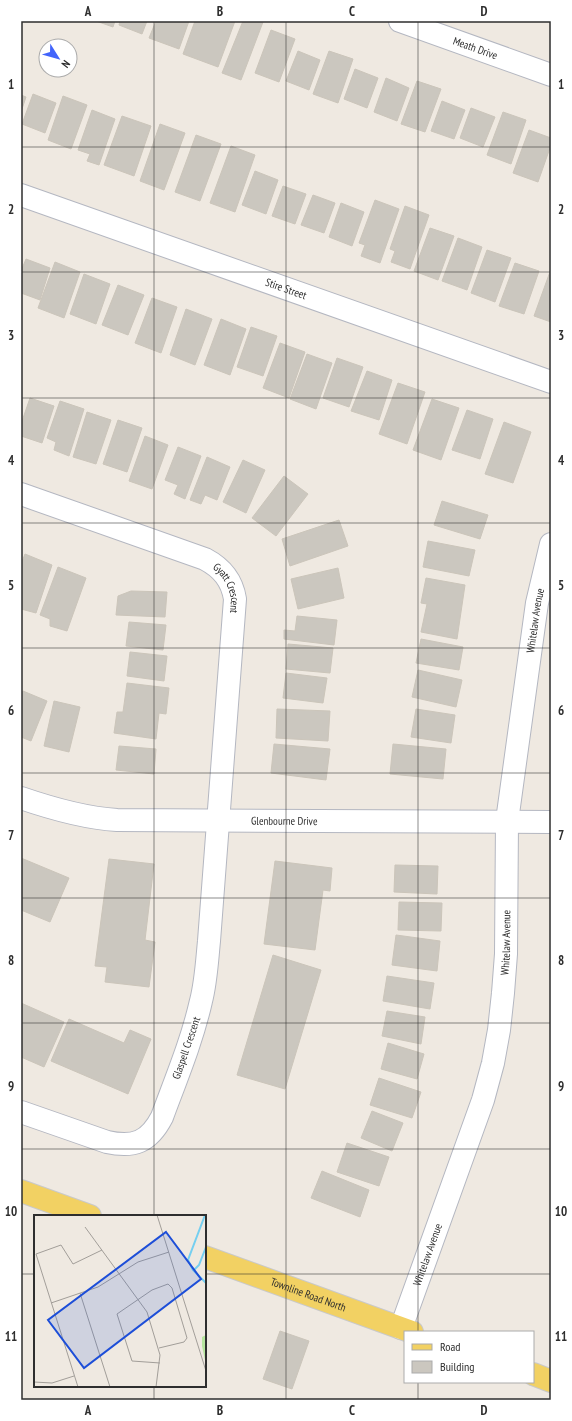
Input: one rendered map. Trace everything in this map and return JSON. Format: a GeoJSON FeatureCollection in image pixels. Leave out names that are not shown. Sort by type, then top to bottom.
{"type":"FeatureCollection","features":[{"type":"Feature","properties":{"kind":"main road"},"geometry":{"type":"LineString","coordinates":[[21,1191],[87,1215]]}},
{"type":"Feature","properties":{"kind":"main road","name":"Townline Road North"},"geometry":{"type":"LineString","coordinates":[[206,1257],[407,1330]]}},
{"type":"Feature","properties":{"kind":"main road"},"geometry":{"type":"LineString","coordinates":[[534,1374],[551,1381]]}},
{"type":"Feature","properties":{"kind":"street","name":"Meath Drive"},"geometry":{"type":"LineString","coordinates":[[400,21],[551,75]]}},
{"type":"Feature","properties":{"kind":"street","name":"Stire Street"},"geometry":{"type":"LineString","coordinates":[[21,195],[551,382]]}},
{"type":"Feature","properties":{"kind":"street","name":"Gyatt Crescent"},"geometry":{"type":"LineString","coordinates":[[21,494],[205,559],[221,570],[230,581],[235,599],[218,820]]}},
{"type":"Feature","properties":{"kind":"street","name":"Whitelaw Avenue"},"geometry":{"type":"LineString","coordinates":[[407,1330],[483,1100],[493,1063],[499,1030],[506,954],[507,821],[536,603],[551,544]]}},
{"type":"Feature","properties":{"kind":"street","name":"Glenbourne Drive"},"geometry":{"type":"LineString","coordinates":[[21,798],[61,811],[99,819],[117,820],[551,822]]}},
{"type":"Feature","properties":{"kind":"street","name":"Glaspell Crescent"},"geometry":{"type":"LineString","coordinates":[[21,1112],[107,1142],[118,1144],[140,1142],[150,1135],[157,1127],[162,1117],[192,1031],[206,978],[218,820]]}},
{"type":"Feature","properties":{"kind":"building"},"geometry":{"type":"Polygon","coordinates":[[[96,21],[115,21],[113,27],[96,21]]]}},
{"type":"Feature","properties":{"kind":"building"},"geometry":{"type":"Polygon","coordinates":[[[120,21],[147,21],[142,34],[119,25],[120,21]]]}},
{"type":"Feature","properties":{"kind":"building"},"geometry":{"type":"Polygon","coordinates":[[[156,21],[189,21],[179,49],[149,38],[156,21]]]}},
{"type":"Feature","properties":{"kind":"building"},"geometry":{"type":"Polygon","coordinates":[[[195,21],[235,21],[218,67],[183,54],[195,21]]]}},
{"type":"Feature","properties":{"kind":"building"},"geometry":{"type":"Polygon","coordinates":[[[243,21],[263,22],[241,80],[222,73],[243,21]]]}},
{"type":"Feature","properties":{"kind":"building"},"geometry":{"type":"Polygon","coordinates":[[[271,30],[295,39],[279,82],[255,73],[271,30]]]}},
{"type":"Feature","properties":{"kind":"building"},"geometry":{"type":"Polygon","coordinates":[[[298,51],[320,60],[309,90],[286,81],[298,51]]]}},
{"type":"Feature","properties":{"kind":"building"},"geometry":{"type":"Polygon","coordinates":[[[329,51],[353,59],[338,103],[313,94],[329,51]]]}},
{"type":"Feature","properties":{"kind":"building"},"geometry":{"type":"Polygon","coordinates":[[[355,69],[378,78],[367,108],[344,99],[355,69]]]}},
{"type":"Feature","properties":{"kind":"building"},"geometry":{"type":"Polygon","coordinates":[[[386,78],[409,88],[397,121],[374,112],[386,78]]]}},
{"type":"Feature","properties":{"kind":"building"},"geometry":{"type":"Polygon","coordinates":[[[417,81],[441,89],[425,132],[401,124],[417,81]]]}},
{"type":"Feature","properties":{"kind":"building"},"geometry":{"type":"Polygon","coordinates":[[[33,94],[56,103],[45,133],[22,124],[33,94]]]}},
{"type":"Feature","properties":{"kind":"building"},"geometry":{"type":"Polygon","coordinates":[[[21,95],[26,97],[21,112],[21,95]]]}},
{"type":"Feature","properties":{"kind":"building"},"geometry":{"type":"Polygon","coordinates":[[[63,96],[87,105],[71,149],[48,140],[63,96]]]}},
{"type":"Feature","properties":{"kind":"building"},"geometry":{"type":"Polygon","coordinates":[[[442,101],[465,110],[454,139],[431,131],[442,101]]]}},
{"type":"Feature","properties":{"kind":"building"},"geometry":{"type":"Polygon","coordinates":[[[471,108],[495,117],[483,147],[460,138],[471,108]]]}},
{"type":"Feature","properties":{"kind":"building"},"geometry":{"type":"Polygon","coordinates":[[[92,110],[115,119],[99,165],[87,161],[90,154],[78,150],[92,110]]]}},
{"type":"Feature","properties":{"kind":"building"},"geometry":{"type":"Polygon","coordinates":[[[503,112],[526,120],[511,164],[487,155],[503,112]]]}},
{"type":"Feature","properties":{"kind":"building"},"geometry":{"type":"Polygon","coordinates":[[[122,116],[151,126],[134,176],[104,165],[122,116]]]}},
{"type":"Feature","properties":{"kind":"building"},"geometry":{"type":"Polygon","coordinates":[[[160,124],[185,133],[164,190],[140,181],[160,124]]]}},
{"type":"Feature","properties":{"kind":"building"},"geometry":{"type":"Polygon","coordinates":[[[529,130],[551,138],[551,145],[538,182],[513,173],[529,130]]]}},
{"type":"Feature","properties":{"kind":"building"},"geometry":{"type":"Polygon","coordinates":[[[196,135],[221,144],[200,201],[175,192],[196,135]]]}},
{"type":"Feature","properties":{"kind":"building"},"geometry":{"type":"Polygon","coordinates":[[[231,146],[255,155],[235,212],[210,203],[231,146]]]}},
{"type":"Feature","properties":{"kind":"building"},"geometry":{"type":"Polygon","coordinates":[[[255,171],[278,180],[266,214],[242,205],[255,171]]]}},
{"type":"Feature","properties":{"kind":"building"},"geometry":{"type":"Polygon","coordinates":[[[283,186],[306,194],[295,224],[272,216],[283,186]]]}},
{"type":"Feature","properties":{"kind":"building"},"geometry":{"type":"Polygon","coordinates":[[[313,195],[335,203],[324,233],[301,225],[313,195]]]}},
{"type":"Feature","properties":{"kind":"building"},"geometry":{"type":"Polygon","coordinates":[[[375,200],[399,209],[380,263],[361,256],[365,245],[359,243],[375,200]]]}},
{"type":"Feature","properties":{"kind":"building"},"geometry":{"type":"Polygon","coordinates":[[[341,203],[364,212],[352,246],[329,237],[341,203]]]}},
{"type":"Feature","properties":{"kind":"building"},"geometry":{"type":"Polygon","coordinates":[[[405,206],[429,215],[410,269],[391,262],[395,251],[390,249],[405,206]]]}},
{"type":"Feature","properties":{"kind":"building"},"geometry":{"type":"Polygon","coordinates":[[[430,228],[454,236],[438,280],[414,271],[430,228]]]}},
{"type":"Feature","properties":{"kind":"building"},"geometry":{"type":"Polygon","coordinates":[[[458,238],[482,247],[467,290],[442,281],[458,238]]]}},
{"type":"Feature","properties":{"kind":"building"},"geometry":{"type":"Polygon","coordinates":[[[487,250],[511,258],[495,302],[471,293],[487,250]]]}},
{"type":"Feature","properties":{"kind":"building"},"geometry":{"type":"Polygon","coordinates":[[[26,259],[50,268],[40,300],[21,293],[21,271],[26,259]]]}},
{"type":"Feature","properties":{"kind":"building"},"geometry":{"type":"Polygon","coordinates":[[[55,262],[80,272],[64,318],[38,308],[55,262]]]}},
{"type":"Feature","properties":{"kind":"building"},"geometry":{"type":"Polygon","coordinates":[[[515,263],[539,271],[524,314],[499,306],[515,263]]]}},
{"type":"Feature","properties":{"kind":"building"},"geometry":{"type":"Polygon","coordinates":[[[551,269],[551,322],[534,316],[551,269]]]}},
{"type":"Feature","properties":{"kind":"building"},"geometry":{"type":"Polygon","coordinates":[[[84,274],[110,284],[96,324],[70,314],[84,274]]]}},
{"type":"Feature","properties":{"kind":"building"},"geometry":{"type":"Polygon","coordinates":[[[118,285],[144,295],[128,335],[102,325],[118,285]]]}},
{"type":"Feature","properties":{"kind":"building"},"geometry":{"type":"Polygon","coordinates":[[[152,298],[177,307],[161,353],[135,343],[152,298]]]}},
{"type":"Feature","properties":{"kind":"building"},"geometry":{"type":"Polygon","coordinates":[[[186,309],[212,319],[195,365],[170,355],[186,309]]]}},
{"type":"Feature","properties":{"kind":"building"},"geometry":{"type":"Polygon","coordinates":[[[221,319],[246,329],[230,375],[204,365],[221,319]]]}},
{"type":"Feature","properties":{"kind":"building"},"geometry":{"type":"Polygon","coordinates":[[[251,327],[277,336],[263,376],[237,367],[251,327]]]}},
{"type":"Feature","properties":{"kind":"building"},"geometry":{"type":"Polygon","coordinates":[[[280,343],[305,352],[289,398],[263,388],[280,343]]]}},
{"type":"Feature","properties":{"kind":"building"},"geometry":{"type":"Polygon","coordinates":[[[307,354],[332,363],[316,409],[290,399],[307,354]]]}},
{"type":"Feature","properties":{"kind":"building"},"geometry":{"type":"Polygon","coordinates":[[[337,358],[363,367],[349,407],[323,398],[337,358]]]}},
{"type":"Feature","properties":{"kind":"building"},"geometry":{"type":"Polygon","coordinates":[[[367,371],[392,380],[379,420],[351,411],[367,371]]]}},
{"type":"Feature","properties":{"kind":"building"},"geometry":{"type":"Polygon","coordinates":[[[398,383],[425,392],[407,444],[379,434],[398,383]]]}},
{"type":"Feature","properties":{"kind":"building"},"geometry":{"type":"Polygon","coordinates":[[[30,398],[54,406],[42,443],[21,436],[21,424],[30,398]]]}},
{"type":"Feature","properties":{"kind":"building"},"geometry":{"type":"Polygon","coordinates":[[[432,399],[459,408],[441,460],[413,450],[432,399]]]}},
{"type":"Feature","properties":{"kind":"building"},"geometry":{"type":"Polygon","coordinates":[[[60,401],[84,409],[69,456],[54,450],[56,442],[47,438],[60,401]]]}},
{"type":"Feature","properties":{"kind":"building"},"geometry":{"type":"Polygon","coordinates":[[[467,410],[493,419],[480,459],[452,450],[467,410]]]}},
{"type":"Feature","properties":{"kind":"building"},"geometry":{"type":"Polygon","coordinates":[[[87,412],[111,420],[96,464],[73,457],[87,412]]]}},
{"type":"Feature","properties":{"kind":"building"},"geometry":{"type":"Polygon","coordinates":[[[118,420],[142,428],[127,472],[103,464],[118,420]]]}},
{"type":"Feature","properties":{"kind":"building"},"geometry":{"type":"Polygon","coordinates":[[[504,422],[531,432],[513,483],[485,474],[504,422]]]}},
{"type":"Feature","properties":{"kind":"building"},"geometry":{"type":"Polygon","coordinates":[[[145,436],[168,445],[152,489],[129,481],[145,436]]]}},
{"type":"Feature","properties":{"kind":"building"},"geometry":{"type":"Polygon","coordinates":[[[178,447],[201,456],[185,499],[174,494],[178,485],[165,480],[178,447]]]}},
{"type":"Feature","properties":{"kind":"building"},"geometry":{"type":"Polygon","coordinates":[[[207,457],[230,467],[217,500],[205,495],[201,504],[190,500],[207,457]]]}},
{"type":"Feature","properties":{"kind":"building"},"geometry":{"type":"Polygon","coordinates":[[[243,460],[265,470],[246,513],[223,502],[243,460]]]}},
{"type":"Feature","properties":{"kind":"building"},"geometry":{"type":"Polygon","coordinates":[[[284,476],[308,494],[276,536],[252,518],[284,476]]]}},
{"type":"Feature","properties":{"kind":"building"},"geometry":{"type":"Polygon","coordinates":[[[442,501],[488,515],[480,539],[434,525],[442,501]]]}},
{"type":"Feature","properties":{"kind":"building"},"geometry":{"type":"Polygon","coordinates":[[[339,520],[348,546],[290,566],[282,539],[339,520]]]}},
{"type":"Feature","properties":{"kind":"building"},"geometry":{"type":"Polygon","coordinates":[[[428,541],[475,550],[469,576],[423,567],[428,541]]]}},
{"type":"Feature","properties":{"kind":"building"},"geometry":{"type":"Polygon","coordinates":[[[25,554],[52,565],[36,613],[21,609],[21,564],[25,554]]]}},
{"type":"Feature","properties":{"kind":"building"},"geometry":{"type":"Polygon","coordinates":[[[58,567],[86,578],[67,631],[50,626],[50,619],[40,615],[58,567]]]}},
{"type":"Feature","properties":{"kind":"building"},"geometry":{"type":"Polygon","coordinates":[[[338,568],[344,598],[298,609],[291,579],[338,568]]]}},
{"type":"Feature","properties":{"kind":"building"},"geometry":{"type":"Polygon","coordinates":[[[426,578],[465,585],[457,639],[421,632],[427,604],[421,603],[426,578]]]}},
{"type":"Feature","properties":{"kind":"building"},"geometry":{"type":"Polygon","coordinates":[[[131,591],[167,592],[165,617],[116,615],[118,596],[131,591]]]}},
{"type":"Feature","properties":{"kind":"building"},"geometry":{"type":"Polygon","coordinates":[[[297,616],[337,620],[334,645],[284,639],[284,630],[295,631],[297,616]]]}},
{"type":"Feature","properties":{"kind":"building"},"geometry":{"type":"Polygon","coordinates":[[[129,622],[166,625],[163,650],[126,646],[129,622]]]}},
{"type":"Feature","properties":{"kind":"building"},"geometry":{"type":"Polygon","coordinates":[[[421,639],[463,647],[459,670],[416,663],[421,639]]]}},
{"type":"Feature","properties":{"kind":"building"},"geometry":{"type":"Polygon","coordinates":[[[288,644],[333,648],[330,673],[286,669],[288,644]]]}},
{"type":"Feature","properties":{"kind":"building"},"geometry":{"type":"Polygon","coordinates":[[[130,652],[167,656],[164,681],[127,676],[130,652]]]}},
{"type":"Feature","properties":{"kind":"building"},"geometry":{"type":"Polygon","coordinates":[[[418,670],[462,680],[456,707],[412,697],[418,670]]]}},
{"type":"Feature","properties":{"kind":"building"},"geometry":{"type":"Polygon","coordinates":[[[286,673],[327,678],[323,703],[283,698],[286,673]]]}},
{"type":"Feature","properties":{"kind":"building"},"geometry":{"type":"Polygon","coordinates":[[[127,683],[169,688],[166,714],[159,713],[156,739],[114,733],[117,712],[123,712],[127,683]]]}},
{"type":"Feature","properties":{"kind":"building"},"geometry":{"type":"Polygon","coordinates":[[[23,691],[47,701],[31,741],[21,737],[21,695],[23,691]]]}},
{"type":"Feature","properties":{"kind":"building"},"geometry":{"type":"Polygon","coordinates":[[[54,701],[80,707],[69,752],[44,746],[54,701]]]}},
{"type":"Feature","properties":{"kind":"building"},"geometry":{"type":"Polygon","coordinates":[[[277,709],[330,711],[328,741],[276,738],[277,709]]]}},
{"type":"Feature","properties":{"kind":"building"},"geometry":{"type":"Polygon","coordinates":[[[416,709],[455,715],[451,743],[411,737],[416,709]]]}},
{"type":"Feature","properties":{"kind":"building"},"geometry":{"type":"Polygon","coordinates":[[[274,744],[330,749],[326,780],[271,773],[274,744]]]}},
{"type":"Feature","properties":{"kind":"building"},"geometry":{"type":"Polygon","coordinates":[[[393,744],[446,749],[443,779],[390,774],[393,744]]]}},
{"type":"Feature","properties":{"kind":"building"},"geometry":{"type":"Polygon","coordinates":[[[119,746],[156,749],[154,774],[116,770],[119,746]]]}},
{"type":"Feature","properties":{"kind":"building"},"geometry":{"type":"Polygon","coordinates":[[[21,858],[69,878],[50,922],[21,910],[21,858]]]}},
{"type":"Feature","properties":{"kind":"building"},"geometry":{"type":"Polygon","coordinates":[[[109,859],[154,864],[145,940],[155,942],[149,987],[105,982],[107,967],[95,966],[109,859]]]}},
{"type":"Feature","properties":{"kind":"building"},"geometry":{"type":"Polygon","coordinates":[[[275,861],[332,868],[330,891],[323,890],[315,950],[264,944],[275,861]]]}},
{"type":"Feature","properties":{"kind":"building"},"geometry":{"type":"Polygon","coordinates":[[[395,865],[438,866],[437,894],[394,892],[395,865]]]}},
{"type":"Feature","properties":{"kind":"building"},"geometry":{"type":"Polygon","coordinates":[[[399,902],[442,903],[441,931],[398,930],[399,902]]]}},
{"type":"Feature","properties":{"kind":"building"},"geometry":{"type":"Polygon","coordinates":[[[396,935],[440,941],[437,971],[392,965],[396,935]]]}},
{"type":"Feature","properties":{"kind":"building"},"geometry":{"type":"Polygon","coordinates":[[[273,955],[321,970],[285,1089],[237,1075],[273,955]]]}},
{"type":"Feature","properties":{"kind":"building"},"geometry":{"type":"Polygon","coordinates":[[[387,976],[434,983],[430,1009],[383,1001],[387,976]]]}},
{"type":"Feature","properties":{"kind":"building"},"geometry":{"type":"Polygon","coordinates":[[[21,1003],[64,1022],[44,1067],[21,1057],[21,1003]]]}},
{"type":"Feature","properties":{"kind":"building"},"geometry":{"type":"Polygon","coordinates":[[[387,1011],[425,1017],[421,1044],[382,1036],[387,1011]]]}},
{"type":"Feature","properties":{"kind":"building"},"geometry":{"type":"Polygon","coordinates":[[[69,1019],[124,1043],[130,1030],[151,1039],[128,1094],[51,1061],[69,1019]]]}},
{"type":"Feature","properties":{"kind":"building"},"geometry":{"type":"Polygon","coordinates":[[[388,1043],[424,1054],[417,1079],[381,1069],[388,1043]]]}},
{"type":"Feature","properties":{"kind":"building"},"geometry":{"type":"Polygon","coordinates":[[[379,1078],[421,1092],[412,1118],[370,1105],[379,1078]]]}},
{"type":"Feature","properties":{"kind":"building"},"geometry":{"type":"Polygon","coordinates":[[[372,1111],[403,1123],[392,1151],[361,1138],[372,1111]]]}},
{"type":"Feature","properties":{"kind":"building"},"geometry":{"type":"Polygon","coordinates":[[[347,1143],[389,1157],[379,1186],[337,1172],[347,1143]]]}},
{"type":"Feature","properties":{"kind":"building"},"geometry":{"type":"Polygon","coordinates":[[[322,1171],[369,1190],[360,1217],[311,1198],[322,1171]]]}},
{"type":"Feature","properties":{"kind":"building"},"geometry":{"type":"Polygon","coordinates":[[[280,1331],[309,1341],[292,1389],[263,1379],[280,1331]]]}}]}
